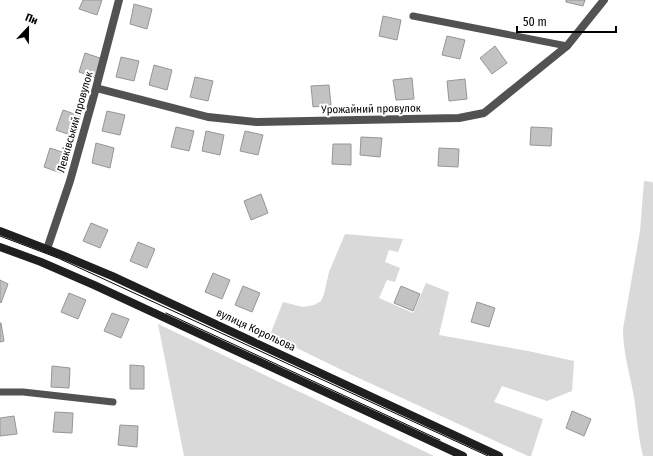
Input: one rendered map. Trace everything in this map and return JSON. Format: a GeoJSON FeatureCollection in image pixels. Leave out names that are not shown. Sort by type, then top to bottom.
{"type":"FeatureCollection","features":[{"type":"Feature","properties":{"kind":"main road","name":"вулиця Корольова"},"geometry":{"type":"LineString","coordinates":[[0,231],[47,249],[148,292],[500,456]]}},
{"type":"Feature","properties":{"kind":"main road"},"geometry":{"type":"LineString","coordinates":[[0,247],[94,284],[463,456]]}},
{"type":"Feature","properties":{"kind":"street","name":"Левківський провулок"},"geometry":{"type":"LineString","coordinates":[[47,249],[70,181],[119,0]]}},
{"type":"Feature","properties":{"kind":"street","name":"Урожайний провулок"},"geometry":{"type":"LineString","coordinates":[[96,88],[208,117],[256,122],[459,118],[484,113],[566,46],[604,0]]}},
{"type":"Feature","properties":{"kind":"lane"},"geometry":{"type":"LineString","coordinates":[[413,16],[566,46]]}},
{"type":"Feature","properties":{"kind":"lane"},"geometry":{"type":"LineString","coordinates":[[0,392],[24,392],[113,402]]}},
{"type":"Feature","properties":{"kind":"shaded area"},"geometry":{"type":"Polygon","coordinates":[[[644,181],[653,183],[653,456],[643,456],[623,338],[623,329],[640,231],[644,181]]]}},
{"type":"Feature","properties":{"kind":"shaded area"},"geometry":{"type":"Polygon","coordinates":[[[345,234],[403,239],[398,252],[389,250],[385,262],[400,268],[395,282],[387,280],[379,298],[413,313],[426,283],[449,292],[439,335],[574,361],[572,391],[547,401],[502,386],[494,402],[543,419],[531,456],[528,456],[350,374],[270,335],[283,302],[303,307],[314,305],[321,301],[329,272],[345,234]]]}},
{"type":"Feature","properties":{"kind":"shaded area"},"geometry":{"type":"Polygon","coordinates":[[[158,324],[434,456],[184,456],[158,324]]]}},
{"type":"Feature","properties":{"kind":"building"},"geometry":{"type":"Polygon","coordinates":[[[83,0],[102,0],[97,15],[79,9],[83,0]]]}},
{"type":"Feature","properties":{"kind":"building"},"geometry":{"type":"Polygon","coordinates":[[[566,0],[585,0],[583,6],[566,2],[566,0]]]}},
{"type":"Feature","properties":{"kind":"building"},"geometry":{"type":"Polygon","coordinates":[[[134,4],[152,9],[147,29],[130,24],[134,4]]]}},
{"type":"Feature","properties":{"kind":"building"},"geometry":{"type":"Polygon","coordinates":[[[383,16],[401,20],[397,40],[379,36],[383,16]]]}},
{"type":"Feature","properties":{"kind":"building"},"geometry":{"type":"Polygon","coordinates":[[[447,36],[465,40],[460,59],[442,55],[447,36]]]}},
{"type":"Feature","properties":{"kind":"building"},"geometry":{"type":"Polygon","coordinates":[[[495,46],[507,63],[492,74],[480,58],[495,46]]]}},
{"type":"Feature","properties":{"kind":"building"},"geometry":{"type":"Polygon","coordinates":[[[85,53],[103,59],[96,78],[79,72],[85,53]]]}},
{"type":"Feature","properties":{"kind":"building"},"geometry":{"type":"Polygon","coordinates":[[[121,57],[139,61],[134,81],[116,77],[121,57]]]}},
{"type":"Feature","properties":{"kind":"building"},"geometry":{"type":"Polygon","coordinates":[[[154,65],[172,70],[167,90],[149,85],[154,65]]]}},
{"type":"Feature","properties":{"kind":"building"},"geometry":{"type":"Polygon","coordinates":[[[195,77],[213,81],[208,101],[190,97],[195,77]]]}},
{"type":"Feature","properties":{"kind":"building"},"geometry":{"type":"Polygon","coordinates":[[[412,78],[414,99],[396,100],[393,80],[412,78]]]}},
{"type":"Feature","properties":{"kind":"building"},"geometry":{"type":"Polygon","coordinates":[[[465,79],[467,99],[449,101],[447,81],[465,79]]]}},
{"type":"Feature","properties":{"kind":"building"},"geometry":{"type":"Polygon","coordinates":[[[329,85],[331,105],[313,107],[311,86],[329,85]]]}},
{"type":"Feature","properties":{"kind":"building"},"geometry":{"type":"Polygon","coordinates":[[[63,110],[80,116],[73,136],[56,130],[63,110]]]}},
{"type":"Feature","properties":{"kind":"building"},"geometry":{"type":"Polygon","coordinates":[[[107,111],[125,115],[120,135],[102,131],[107,111]]]}},
{"type":"Feature","properties":{"kind":"building"},"geometry":{"type":"Polygon","coordinates":[[[176,127],[194,131],[189,151],[171,147],[176,127]]]}},
{"type":"Feature","properties":{"kind":"building"},"geometry":{"type":"Polygon","coordinates":[[[531,127],[552,128],[551,146],[530,145],[531,127]]]}},
{"type":"Feature","properties":{"kind":"building"},"geometry":{"type":"Polygon","coordinates":[[[206,131],[224,135],[220,155],[202,151],[206,131]]]}},
{"type":"Feature","properties":{"kind":"building"},"geometry":{"type":"Polygon","coordinates":[[[245,131],[263,135],[258,155],[240,151],[245,131]]]}},
{"type":"Feature","properties":{"kind":"building"},"geometry":{"type":"Polygon","coordinates":[[[361,137],[382,138],[380,157],[360,155],[361,137]]]}},
{"type":"Feature","properties":{"kind":"building"},"geometry":{"type":"Polygon","coordinates":[[[96,143],[114,148],[110,168],[92,163],[96,143]]]}},
{"type":"Feature","properties":{"kind":"building"},"geometry":{"type":"Polygon","coordinates":[[[333,144],[351,144],[351,165],[332,164],[333,144]]]}},
{"type":"Feature","properties":{"kind":"building"},"geometry":{"type":"Polygon","coordinates":[[[50,148],[68,154],[61,173],[44,167],[50,148]]]}},
{"type":"Feature","properties":{"kind":"building"},"geometry":{"type":"Polygon","coordinates":[[[439,148],[459,149],[458,167],[438,166],[439,148]]]}},
{"type":"Feature","properties":{"kind":"building"},"geometry":{"type":"Polygon","coordinates":[[[261,194],[268,213],[251,220],[244,201],[261,194]]]}},
{"type":"Feature","properties":{"kind":"building"},"geometry":{"type":"Polygon","coordinates":[[[91,223],[108,230],[100,248],[83,241],[91,223]]]}},
{"type":"Feature","properties":{"kind":"building"},"geometry":{"type":"Polygon","coordinates":[[[138,242],[155,249],[147,268],[130,261],[138,242]]]}},
{"type":"Feature","properties":{"kind":"building"},"geometry":{"type":"Polygon","coordinates":[[[213,273],[230,280],[222,299],[205,292],[213,273]]]}},
{"type":"Feature","properties":{"kind":"building"},"geometry":{"type":"Polygon","coordinates":[[[0,280],[8,284],[1,303],[0,302],[0,280]]]}},
{"type":"Feature","properties":{"kind":"building"},"geometry":{"type":"Polygon","coordinates":[[[243,286],[260,293],[252,312],[235,305],[243,286]]]}},
{"type":"Feature","properties":{"kind":"building"},"geometry":{"type":"Polygon","coordinates":[[[401,286],[420,294],[413,311],[394,303],[401,286]]]}},
{"type":"Feature","properties":{"kind":"building"},"geometry":{"type":"Polygon","coordinates":[[[69,293],[86,300],[78,319],[61,312],[69,293]]]}},
{"type":"Feature","properties":{"kind":"building"},"geometry":{"type":"Polygon","coordinates":[[[477,302],[495,308],[489,327],[471,322],[477,302]]]}},
{"type":"Feature","properties":{"kind":"building"},"geometry":{"type":"Polygon","coordinates":[[[112,313],[129,319],[121,338],[104,331],[112,313]]]}},
{"type":"Feature","properties":{"kind":"building"},"geometry":{"type":"Polygon","coordinates":[[[0,323],[4,341],[0,342],[0,323]]]}},
{"type":"Feature","properties":{"kind":"building"},"geometry":{"type":"Polygon","coordinates":[[[130,365],[144,366],[144,389],[130,389],[130,365]]]}},
{"type":"Feature","properties":{"kind":"building"},"geometry":{"type":"Polygon","coordinates":[[[52,366],[70,368],[69,388],[51,387],[52,366]]]}},
{"type":"Feature","properties":{"kind":"building"},"geometry":{"type":"Polygon","coordinates":[[[572,411],[591,419],[584,436],[566,428],[572,411]]]}},
{"type":"Feature","properties":{"kind":"building"},"geometry":{"type":"Polygon","coordinates":[[[55,412],[73,413],[72,433],[53,432],[55,412]]]}},
{"type":"Feature","properties":{"kind":"building"},"geometry":{"type":"Polygon","coordinates":[[[14,416],[17,434],[0,436],[0,418],[14,416]]]}},
{"type":"Feature","properties":{"kind":"building"},"geometry":{"type":"Polygon","coordinates":[[[120,425],[138,426],[137,447],[118,445],[120,425]]]}},
{"type":"Feature","properties":{"kind":"tram line"},"geometry":{"type":"LineString","coordinates":[[0,236],[58,258],[488,456]]}},
{"type":"Feature","properties":{"kind":"tram line"},"geometry":{"type":"LineString","coordinates":[[166,313],[440,440]]}}]}
